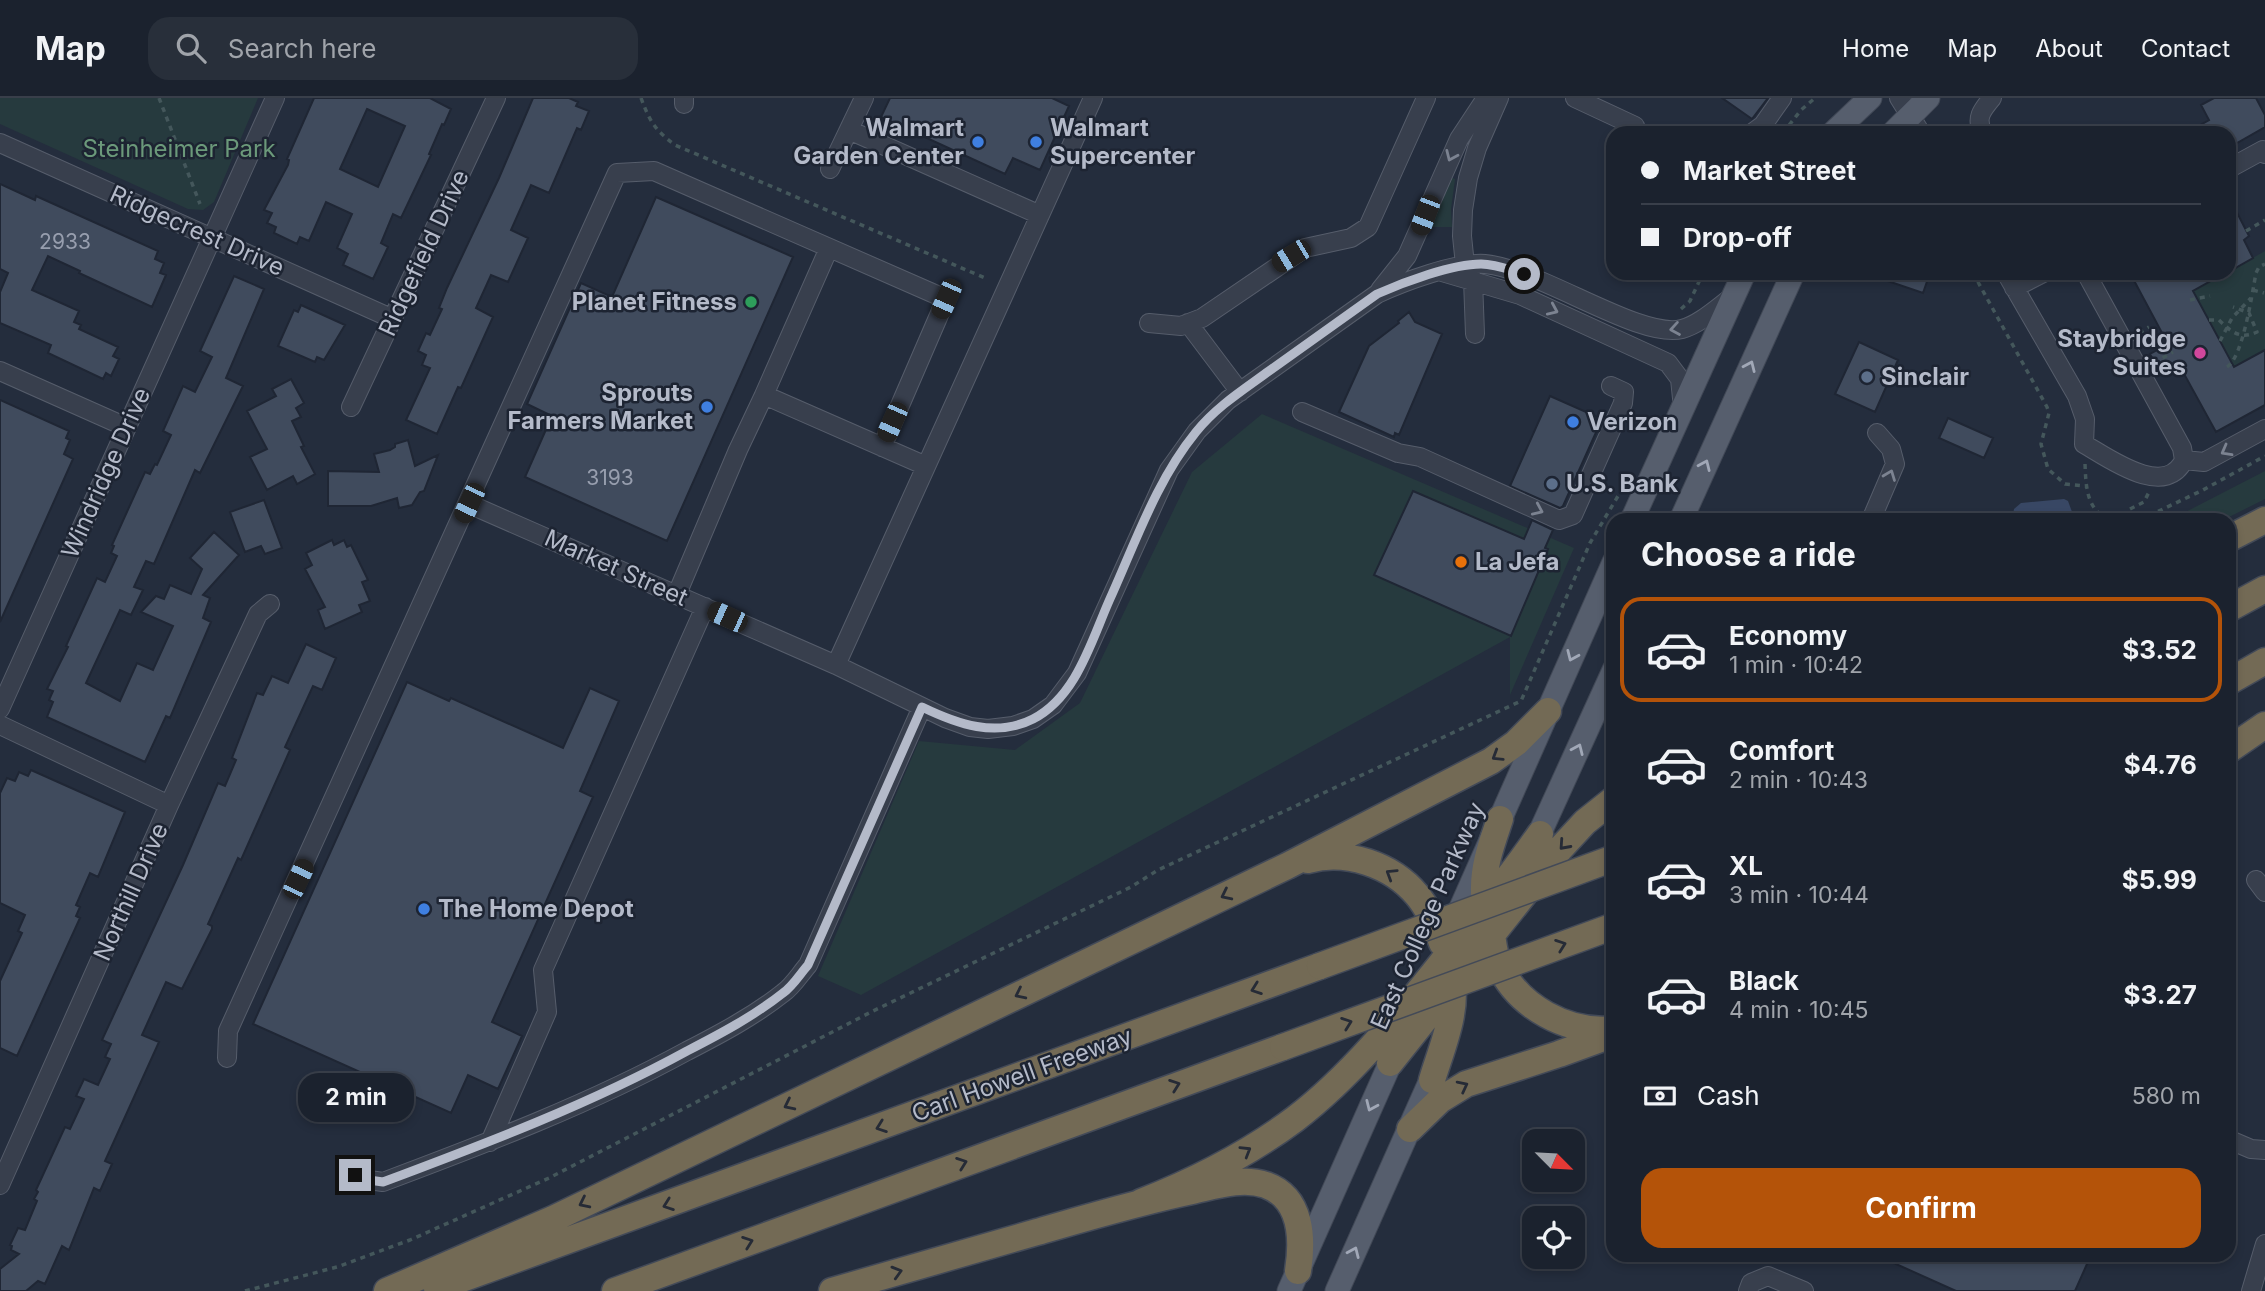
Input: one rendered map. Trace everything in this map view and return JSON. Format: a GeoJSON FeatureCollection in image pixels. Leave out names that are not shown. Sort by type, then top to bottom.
{"type":"FeatureCollection","features":[{"type":"Feature","properties":{"kind":"highway"},"geometry":{"type":"LineString","coordinates":[[2236,535],[2265,520]]}},
{"type":"Feature","properties":{"kind":"highway"},"geometry":{"type":"LineString","coordinates":[[2236,605],[2265,589]]}},
{"type":"Feature","properties":{"kind":"highway"},"geometry":{"type":"LineString","coordinates":[[2236,678],[2265,661]]}},
{"type":"Feature","properties":{"kind":"highway"},"geometry":{"type":"LineString","coordinates":[[387,1291],[552,1219],[1287,866],[1491,761],[1525,735],[1548,710]]}},
{"type":"Feature","properties":{"kind":"highway"},"geometry":{"type":"LineString","coordinates":[[2236,746],[2265,725]]}},
{"type":"Feature","properties":{"kind":"highway"},"geometry":{"type":"LineString","coordinates":[[1141,1202],[1245,1153],[1296,1118],[1493,935],[1560,849],[1585,822],[1606,805]]}},
{"type":"Feature","properties":{"kind":"highway"},"geometry":{"type":"LineString","coordinates":[[1500,819],[1486,860],[1484,893],[1498,964],[1513,987],[1549,1016],[1576,1027],[1606,1029]]}},
{"type":"Feature","properties":{"kind":"highway"},"geometry":{"type":"LineString","coordinates":[[1445,952],[1486,906],[1540,834]]}},
{"type":"Feature","properties":{"kind":"highway"},"geometry":{"type":"LineString","coordinates":[[1287,866],[1319,857],[1350,857],[1375,864],[1396,876],[1417,894],[1434,920],[1445,952],[1441,981],[1390,1063]]}},
{"type":"Feature","properties":{"kind":"highway","name":"Carl Howell Freeway"},"geometry":{"type":"LineString","coordinates":[[429,1291],[1606,861]]}},
{"type":"Feature","properties":{"kind":"highway"},"geometry":{"type":"LineString","coordinates":[[615,1291],[1606,929]]}},
{"type":"Feature","properties":{"kind":"highway"},"geometry":{"type":"LineString","coordinates":[[1432,1080],[1449,1026],[1454,996],[1441,981]]}},
{"type":"Feature","properties":{"kind":"highway"},"geometry":{"type":"LineString","coordinates":[[1410,1129],[1440,1100],[1466,1084],[1606,1037]]}},
{"type":"Feature","properties":{"kind":"highway"},"geometry":{"type":"LineString","coordinates":[[832,1291],[1141,1202],[1237,1182],[1267,1185],[1293,1207],[1301,1245],[1293,1281]]}},
{"type":"Feature","properties":{"kind":"main road"},"geometry":{"type":"LineString","coordinates":[[1840,126],[1870,98]]}},
{"type":"Feature","properties":{"kind":"main road"},"geometry":{"type":"LineString","coordinates":[[1898,126],[1910,111],[1928,98]]}},
{"type":"Feature","properties":{"kind":"main road"},"geometry":{"type":"LineString","coordinates":[[1635,513],[1741,280]]}},
{"type":"Feature","properties":{"kind":"main road"},"geometry":{"type":"LineString","coordinates":[[1684,513],[1790,280]]}},
{"type":"Feature","properties":{"kind":"main road","name":"East College Parkway"},"geometry":{"type":"LineString","coordinates":[[1445,952],[1500,819],[1606,580]]}},
{"type":"Feature","properties":{"kind":"main road"},"geometry":{"type":"LineString","coordinates":[[1337,1291],[1432,1080],[1493,935],[1606,688]]}},
{"type":"Feature","properties":{"kind":"main road","name":"East College Parkway"},"geometry":{"type":"LineString","coordinates":[[1293,1281],[1390,1063]]}},
{"type":"Feature","properties":{"kind":"street","name":"Windridge Drive"},"geometry":{"type":"LineString","coordinates":[[0,709],[275,98]]}},
{"type":"Feature","properties":{"kind":"street","name":"Ridgefield Drive"},"geometry":{"type":"LineString","coordinates":[[351,407],[496,98]]}},
{"type":"Feature","properties":{"kind":"street"},"geometry":{"type":"LineString","coordinates":[[830,169],[864,98]]}},
{"type":"Feature","properties":{"kind":"street"},"geometry":{"type":"LineString","coordinates":[[836,665],[1093,98]]}},
{"type":"Feature","properties":{"kind":"street"},"geometry":{"type":"LineString","coordinates":[[1149,323],[1181,326],[1202,318],[1305,248],[1351,238],[1368,227],[1426,98]]}},
{"type":"Feature","properties":{"kind":"street"},"geometry":{"type":"LineString","coordinates":[[1377,294],[1407,256],[1459,139],[1486,98]]}},
{"type":"Feature","properties":{"kind":"street"},"geometry":{"type":"LineString","coordinates":[[1475,334],[1462,225],[1468,178],[1477,148],[1499,98]]}},
{"type":"Feature","properties":{"kind":"street"},"geometry":{"type":"LineString","coordinates":[[1575,98],[1633,126]]}},
{"type":"Feature","properties":{"kind":"street"},"geometry":{"type":"LineString","coordinates":[[1762,126],[1782,98]]}},
{"type":"Feature","properties":{"kind":"street"},"geometry":{"type":"LineString","coordinates":[[1979,126],[1979,117],[1992,98]]}},
{"type":"Feature","properties":{"kind":"street"},"geometry":{"type":"LineString","coordinates":[[849,130],[1040,215]]}},
{"type":"Feature","properties":{"kind":"street","name":"Ridgecrest Drive"},"geometry":{"type":"LineString","coordinates":[[0,143],[393,318]]}},
{"type":"Feature","properties":{"kind":"street"},"geometry":{"type":"LineString","coordinates":[[2236,165],[2263,150],[2265,154]]}},
{"type":"Feature","properties":{"kind":"street"},"geometry":{"type":"LineString","coordinates":[[227,1058],[228,1031],[617,173],[654,171],[946,299],[881,447]]}},
{"type":"Feature","properties":{"kind":"street"},"geometry":{"type":"LineString","coordinates":[[677,594],[828,248]]}},
{"type":"Feature","properties":{"kind":"street","name":"Market Street"},"geometry":{"type":"LineString","coordinates":[[1469,273],[1483,264],[1504,268],[1543,281],[1641,325],[1665,331],[1684,328],[1734,295]]}},
{"type":"Feature","properties":{"kind":"street","name":"Market Street"},"geometry":{"type":"LineString","coordinates":[[469,503],[836,665],[945,718],[970,727],[988,729],[1013,726],[1033,719],[1053,705],[1077,673],[1169,470],[1197,431],[1240,392],[1377,294],[1401,283],[1442,272],[1469,273],[1668,363],[1680,379],[1683,408]]}},
{"type":"Feature","properties":{"kind":"street"},"geometry":{"type":"LineString","coordinates":[[2010,280],[2077,396],[2085,419],[2084,444],[2133,472],[2150,476],[2174,471],[2184,460]]}},
{"type":"Feature","properties":{"kind":"street"},"geometry":{"type":"LineString","coordinates":[[2090,280],[2182,449],[2184,460]]}},
{"type":"Feature","properties":{"kind":"street"},"geometry":{"type":"LineString","coordinates":[[1188,323],[1240,392]]}},
{"type":"Feature","properties":{"kind":"street"},"geometry":{"type":"LineString","coordinates":[[0,371],[126,427]]}},
{"type":"Feature","properties":{"kind":"street"},"geometry":{"type":"LineString","coordinates":[[1302,412],[1398,453],[1420,457],[1559,520],[1573,515],[1623,403],[1624,392],[1611,386]]}},
{"type":"Feature","properties":{"kind":"street"},"geometry":{"type":"LineString","coordinates":[[764,395],[926,466]]}},
{"type":"Feature","properties":{"kind":"street"},"geometry":{"type":"LineString","coordinates":[[2184,460],[2204,463],[2265,429]]}},
{"type":"Feature","properties":{"kind":"street"},"geometry":{"type":"LineString","coordinates":[[1874,513],[1895,464],[1891,449],[1877,433]]}},
{"type":"Feature","properties":{"kind":"street","name":"Northill Drive"},"geometry":{"type":"LineString","coordinates":[[0,1185],[169,805],[258,614],[270,604]]}},
{"type":"Feature","properties":{"kind":"street"},"geometry":{"type":"LineString","coordinates":[[490,1142],[547,1012],[543,970],[705,607]]}},
{"type":"Feature","properties":{"kind":"street"},"geometry":{"type":"LineString","coordinates":[[355,1175],[383,1182],[490,1142],[664,1064],[724,1031],[785,992],[808,965],[922,707]]}},
{"type":"Feature","properties":{"kind":"street"},"geometry":{"type":"LineString","coordinates":[[0,725],[169,805]]}},
{"type":"Feature","properties":{"kind":"street"},"geometry":{"type":"LineString","coordinates":[[2236,1143],[2251,1149],[2265,1150]]}},
{"type":"Feature","properties":{"kind":"street"},"geometry":{"type":"LineString","coordinates":[[2251,1291],[2265,1244]]}},
{"type":"Feature","properties":{"kind":"street"},"geometry":{"type":"LineString","coordinates":[[1748,1291],[1751,1283],[1768,1276],[1804,1291]]}},
{"type":"Feature","properties":{"kind":"path"},"geometry":{"type":"LineString","coordinates":[[159,98],[200,204]]}},
{"type":"Feature","properties":{"kind":"path"},"geometry":{"type":"LineString","coordinates":[[641,98],[649,121],[659,134],[676,145],[985,278]]}},
{"type":"Feature","properties":{"kind":"path"},"geometry":{"type":"LineString","coordinates":[[1788,126],[1815,98]]}},
{"type":"Feature","properties":{"kind":"path"},"geometry":{"type":"LineString","coordinates":[[2246,231],[2265,220]]}},
{"type":"Feature","properties":{"kind":"path"},"geometry":{"type":"LineString","coordinates":[[2227,367],[2234,362],[2241,346],[2258,269],[2265,264]]}},
{"type":"Feature","properties":{"kind":"path"},"geometry":{"type":"LineString","coordinates":[[1678,312],[1690,300],[1700,280]]}},
{"type":"Feature","properties":{"kind":"path"},"geometry":{"type":"LineString","coordinates":[[1977,280],[2047,407],[2049,413],[2041,449],[2048,469],[2065,484],[2086,486]]}},
{"type":"Feature","properties":{"kind":"path"},"geometry":{"type":"LineString","coordinates":[[2253,290],[2264,293]]}},
{"type":"Feature","properties":{"kind":"path"},"geometry":{"type":"LineString","coordinates":[[2190,300],[2210,296]]}},
{"type":"Feature","properties":{"kind":"path"},"geometry":{"type":"LineString","coordinates":[[2220,341],[2252,296]]}},
{"type":"Feature","properties":{"kind":"path"},"geometry":{"type":"LineString","coordinates":[[2219,314],[2219,320],[2227,328],[2242,336],[2258,332],[2249,313],[2234,307]]}},
{"type":"Feature","properties":{"kind":"path"},"geometry":{"type":"LineString","coordinates":[[2209,320],[2219,320]]}},
{"type":"Feature","properties":{"kind":"path"},"geometry":{"type":"LineString","coordinates":[[2149,366],[2173,352]]}},
{"type":"Feature","properties":{"kind":"path"},"geometry":{"type":"LineString","coordinates":[[2084,444],[2086,486],[2090,504],[2098,513]]}},
{"type":"Feature","properties":{"kind":"path"},"geometry":{"type":"LineString","coordinates":[[2155,513],[2265,456]]}},
{"type":"Feature","properties":{"kind":"path"},"geometry":{"type":"LineString","coordinates":[[2130,509],[2147,498],[2150,476]]}},
{"type":"Feature","properties":{"kind":"path"},"geometry":{"type":"LineString","coordinates":[[1608,513],[1622,489]]}},
{"type":"Feature","properties":{"kind":"path"},"geometry":{"type":"LineString","coordinates":[[245,1291],[337,1267],[422,1234],[549,1178],[885,1005],[1131,887],[1158,870],[1521,701],[1590,543],[1606,516]]}},
{"type":"Feature","properties":{"kind":"green space","name":"Steinheimer Park"},"geometry":{"type":"Polygon","coordinates":[[[0,98],[258,98],[214,202],[203,210],[188,209],[0,124],[0,98]]]}},
{"type":"Feature","properties":{"kind":"green space"},"geometry":{"type":"Polygon","coordinates":[[[1452,178],[1455,179],[1451,209],[1452,227],[1433,227],[1432,224],[1452,178]]]}},
{"type":"Feature","properties":{"kind":"green space"},"geometry":{"type":"Polygon","coordinates":[[[2265,251],[2265,350],[2258,354],[2261,360],[2232,376],[2216,332],[2187,294],[2212,280],[2236,280],[2236,268],[2265,251]]]}},
{"type":"Feature","properties":{"kind":"green space"},"geometry":{"type":"Polygon","coordinates":[[[1262,414],[1574,548],[1510,695],[1510,637],[861,995],[818,976],[919,741],[1015,750],[1080,703],[1192,472],[1262,414]]]}},
{"type":"Feature","properties":{"kind":"green space"},"geometry":{"type":"Polygon","coordinates":[[[2265,471],[2265,499],[2236,514],[2184,513],[2265,471]]]}},
{"type":"Feature","properties":{"kind":"water"},"geometry":{"type":"Polygon","coordinates":[[[2064,499],[2068,501],[2072,513],[2013,513],[2021,503],[2064,499]]]}},
{"type":"Feature","properties":{"kind":"building"},"geometry":{"type":"Polygon","coordinates":[[[314,98],[430,98],[451,109],[401,218],[393,214],[381,243],[388,247],[373,279],[343,265],[348,254],[337,248],[352,214],[326,202],[309,241],[300,237],[297,244],[274,233],[276,227],[267,223],[272,213],[264,210],[288,165],[287,159],[314,98]],[[367,109],[340,169],[378,187],[405,126],[367,109]]]}},
{"type":"Feature","properties":{"kind":"building"},"geometry":{"type":"Polygon","coordinates":[[[533,98],[569,98],[578,102],[576,106],[589,111],[581,130],[577,128],[549,193],[531,185],[511,230],[528,238],[508,282],[491,275],[476,308],[493,317],[437,434],[406,420],[430,368],[422,365],[426,355],[418,351],[426,333],[430,335],[442,309],[439,308],[447,288],[533,98]]]}},
{"type":"Feature","properties":{"kind":"building","name":"Walmart Garden Center"},"geometry":{"type":"Polygon","coordinates":[[[890,98],[1052,98],[1069,106],[1040,170],[1013,158],[1005,174],[881,117],[890,98]]]}},
{"type":"Feature","properties":{"kind":"building"},"geometry":{"type":"Polygon","coordinates":[[[1722,98],[1768,98],[1752,119],[1722,98]]]}},
{"type":"Feature","properties":{"kind":"building"},"geometry":{"type":"Polygon","coordinates":[[[2214,98],[2256,98],[2265,115],[2265,127],[2236,144],[2236,126],[2198,126],[2209,120],[2201,105],[2214,98]]]}},
{"type":"Feature","properties":{"kind":"building"},"geometry":{"type":"Polygon","coordinates":[[[0,184],[35,200],[36,196],[158,251],[155,259],[164,263],[160,273],[166,275],[152,307],[48,256],[32,290],[79,311],[74,322],[81,325],[79,329],[118,347],[113,356],[119,359],[111,376],[106,373],[103,379],[48,353],[51,345],[0,323],[0,292],[8,273],[0,269],[0,184]]]}},
{"type":"Feature","properties":{"kind":"building"},"geometry":{"type":"Polygon","coordinates":[[[656,197],[793,257],[667,541],[525,477],[552,416],[527,404],[581,283],[612,297],[656,197]]]}},
{"type":"Feature","properties":{"kind":"building","name":"Staybridge Suites"},"geometry":{"type":"Polygon","coordinates":[[[2236,211],[2249,236],[2244,240],[2253,258],[2236,268],[2236,211]]]}},
{"type":"Feature","properties":{"kind":"building"},"geometry":{"type":"Polygon","coordinates":[[[234,276],[264,289],[226,378],[243,386],[200,473],[195,470],[154,564],[146,561],[134,587],[143,590],[131,615],[120,610],[86,683],[120,701],[137,663],[153,670],[173,626],[141,612],[156,596],[164,599],[170,585],[191,594],[202,569],[190,558],[214,532],[239,555],[203,595],[210,598],[203,618],[211,622],[170,718],[166,716],[145,762],[47,717],[53,702],[49,700],[53,691],[47,689],[97,578],[105,582],[117,556],[111,553],[114,546],[112,545],[145,472],[150,474],[155,464],[157,465],[171,435],[163,431],[183,386],[195,392],[212,357],[200,351],[234,276]]]}},
{"type":"Feature","properties":{"kind":"building"},"geometry":{"type":"Polygon","coordinates":[[[1885,280],[1928,280],[1923,293],[1885,280]]]}},
{"type":"Feature","properties":{"kind":"building","name":"Staybridge Suites"},"geometry":{"type":"Polygon","coordinates":[[[2134,280],[2213,280],[2193,291],[2234,367],[2265,350],[2265,405],[2216,432],[2177,361],[2159,371],[2150,354],[2168,344],[2134,280]]]}},
{"type":"Feature","properties":{"kind":"building"},"geometry":{"type":"Polygon","coordinates":[[[301,305],[345,325],[324,360],[317,357],[315,362],[278,346],[294,310],[298,312],[301,305]]]}},
{"type":"Feature","properties":{"kind":"building"},"geometry":{"type":"Polygon","coordinates":[[[1409,312],[1415,322],[1442,334],[1399,435],[1395,433],[1394,437],[1339,412],[1369,346],[1409,312]]]}},
{"type":"Feature","properties":{"kind":"building","name":"Sinclair"},"geometry":{"type":"Polygon","coordinates":[[[1859,342],[1898,360],[1875,412],[1835,394],[1859,342]]]}},
{"type":"Feature","properties":{"kind":"building"},"geometry":{"type":"Polygon","coordinates":[[[291,379],[304,403],[296,408],[301,417],[292,421],[315,474],[297,484],[293,476],[267,490],[250,457],[267,449],[247,411],[276,396],[272,389],[291,379]]]}},
{"type":"Feature","properties":{"kind":"building"},"geometry":{"type":"Polygon","coordinates":[[[1550,396],[1602,419],[1560,508],[1510,486],[1550,396]]]}},
{"type":"Feature","properties":{"kind":"building"},"geometry":{"type":"Polygon","coordinates":[[[0,400],[69,431],[66,438],[70,440],[64,454],[73,459],[0,622],[0,400]]]}},
{"type":"Feature","properties":{"kind":"building","name":"Sinclair"},"geometry":{"type":"Polygon","coordinates":[[[1948,418],[1993,438],[1984,458],[1939,438],[1948,418]]]}},
{"type":"Feature","properties":{"kind":"building"},"geometry":{"type":"Polygon","coordinates":[[[408,440],[415,466],[438,455],[424,491],[420,492],[412,505],[399,508],[397,498],[371,506],[328,506],[328,471],[379,472],[374,454],[390,450],[395,444],[408,440]]]}},
{"type":"Feature","properties":{"kind":"building","name":"La Jefa"},"geometry":{"type":"Polygon","coordinates":[[[1413,491],[1524,539],[1532,520],[1553,530],[1545,548],[1548,549],[1511,636],[1374,575],[1413,491]]]}},
{"type":"Feature","properties":{"kind":"building"},"geometry":{"type":"Polygon","coordinates":[[[264,500],[282,548],[265,554],[261,546],[245,552],[230,512],[264,500]]]}},
{"type":"Feature","properties":{"kind":"building"},"geometry":{"type":"Polygon","coordinates":[[[332,540],[334,545],[344,540],[347,547],[351,545],[368,580],[362,582],[370,601],[359,605],[362,612],[325,629],[318,610],[325,607],[305,569],[312,565],[306,553],[332,540]]]}},
{"type":"Feature","properties":{"kind":"building"},"geometry":{"type":"Polygon","coordinates":[[[306,644],[336,658],[322,690],[313,686],[285,747],[290,750],[241,860],[238,858],[208,924],[212,929],[182,989],[166,982],[142,1035],[159,1042],[105,1161],[112,1164],[100,1191],[94,1188],[69,1250],[62,1246],[45,1284],[38,1281],[26,1291],[0,1291],[0,1269],[19,1254],[11,1250],[10,1245],[18,1228],[25,1230],[37,1201],[34,1199],[38,1192],[36,1190],[65,1127],[70,1129],[84,1099],[76,1096],[84,1079],[98,1085],[110,1059],[105,1057],[111,1044],[102,1040],[218,783],[225,786],[236,760],[232,758],[257,693],[263,695],[272,676],[288,683],[306,644]]]}},
{"type":"Feature","properties":{"kind":"building","name":"The Home Depot"},"geometry":{"type":"Polygon","coordinates":[[[407,682],[449,701],[451,698],[563,748],[590,688],[619,701],[580,791],[593,797],[492,1022],[522,1036],[498,1089],[468,1075],[451,1113],[253,1024],[407,682]]]}},
{"type":"Feature","properties":{"kind":"building"},"geometry":{"type":"Polygon","coordinates":[[[31,770],[125,812],[98,877],[90,873],[76,905],[80,907],[76,916],[80,918],[17,1056],[0,1048],[0,981],[22,933],[18,931],[25,915],[0,903],[0,793],[7,778],[15,781],[19,772],[28,776],[31,770]]]}},
{"type":"Feature","properties":{"kind":"building"},"geometry":{"type":"Polygon","coordinates":[[[1892,1262],[2088,1262],[2075,1291],[1956,1291],[1892,1262]]]}},
{"type":"Feature","properties":{"kind":"place","name":"Walmart Garden Center"},"geometry":{"type":"Point","coordinates":[978,142]}},
{"type":"Feature","properties":{"kind":"place","name":"Walmart Supercenter"},"geometry":{"type":"Point","coordinates":[1036,142]}},
{"type":"Feature","properties":{"kind":"place","name":"Planet Fitness"},"geometry":{"type":"Point","coordinates":[751,302]}},
{"type":"Feature","properties":{"kind":"place","name":"Staybridge Suites"},"geometry":{"type":"Point","coordinates":[2200,353]}},
{"type":"Feature","properties":{"kind":"place","name":"Sinclair"},"geometry":{"type":"Point","coordinates":[1867,377]}},
{"type":"Feature","properties":{"kind":"place","name":"Sprouts Farmers Market"},"geometry":{"type":"Point","coordinates":[707,407]}},
{"type":"Feature","properties":{"kind":"place","name":"Verizon"},"geometry":{"type":"Point","coordinates":[1573,422]}},
{"type":"Feature","properties":{"kind":"place","name":"U.S. Bank"},"geometry":{"type":"Point","coordinates":[1552,484]}},
{"type":"Feature","properties":{"kind":"place","name":"La Jefa"},"geometry":{"type":"Point","coordinates":[1461,562]}},
{"type":"Feature","properties":{"kind":"place","name":"The Home Depot"},"geometry":{"type":"Point","coordinates":[424,909]}},
{"type":"Feature","properties":{"kind":"route"},"geometry":{"type":"LineString","coordinates":[[355,1175],[383,1182],[490,1142],[664,1064],[724,1031],[785,992],[808,965],[922,707],[970,727],[988,729],[1013,726],[1033,719],[1053,705],[1077,673],[1169,470],[1197,431],[1228,400],[1377,294],[1401,283],[1465,265],[1483,264],[1524,274]]}}]}
